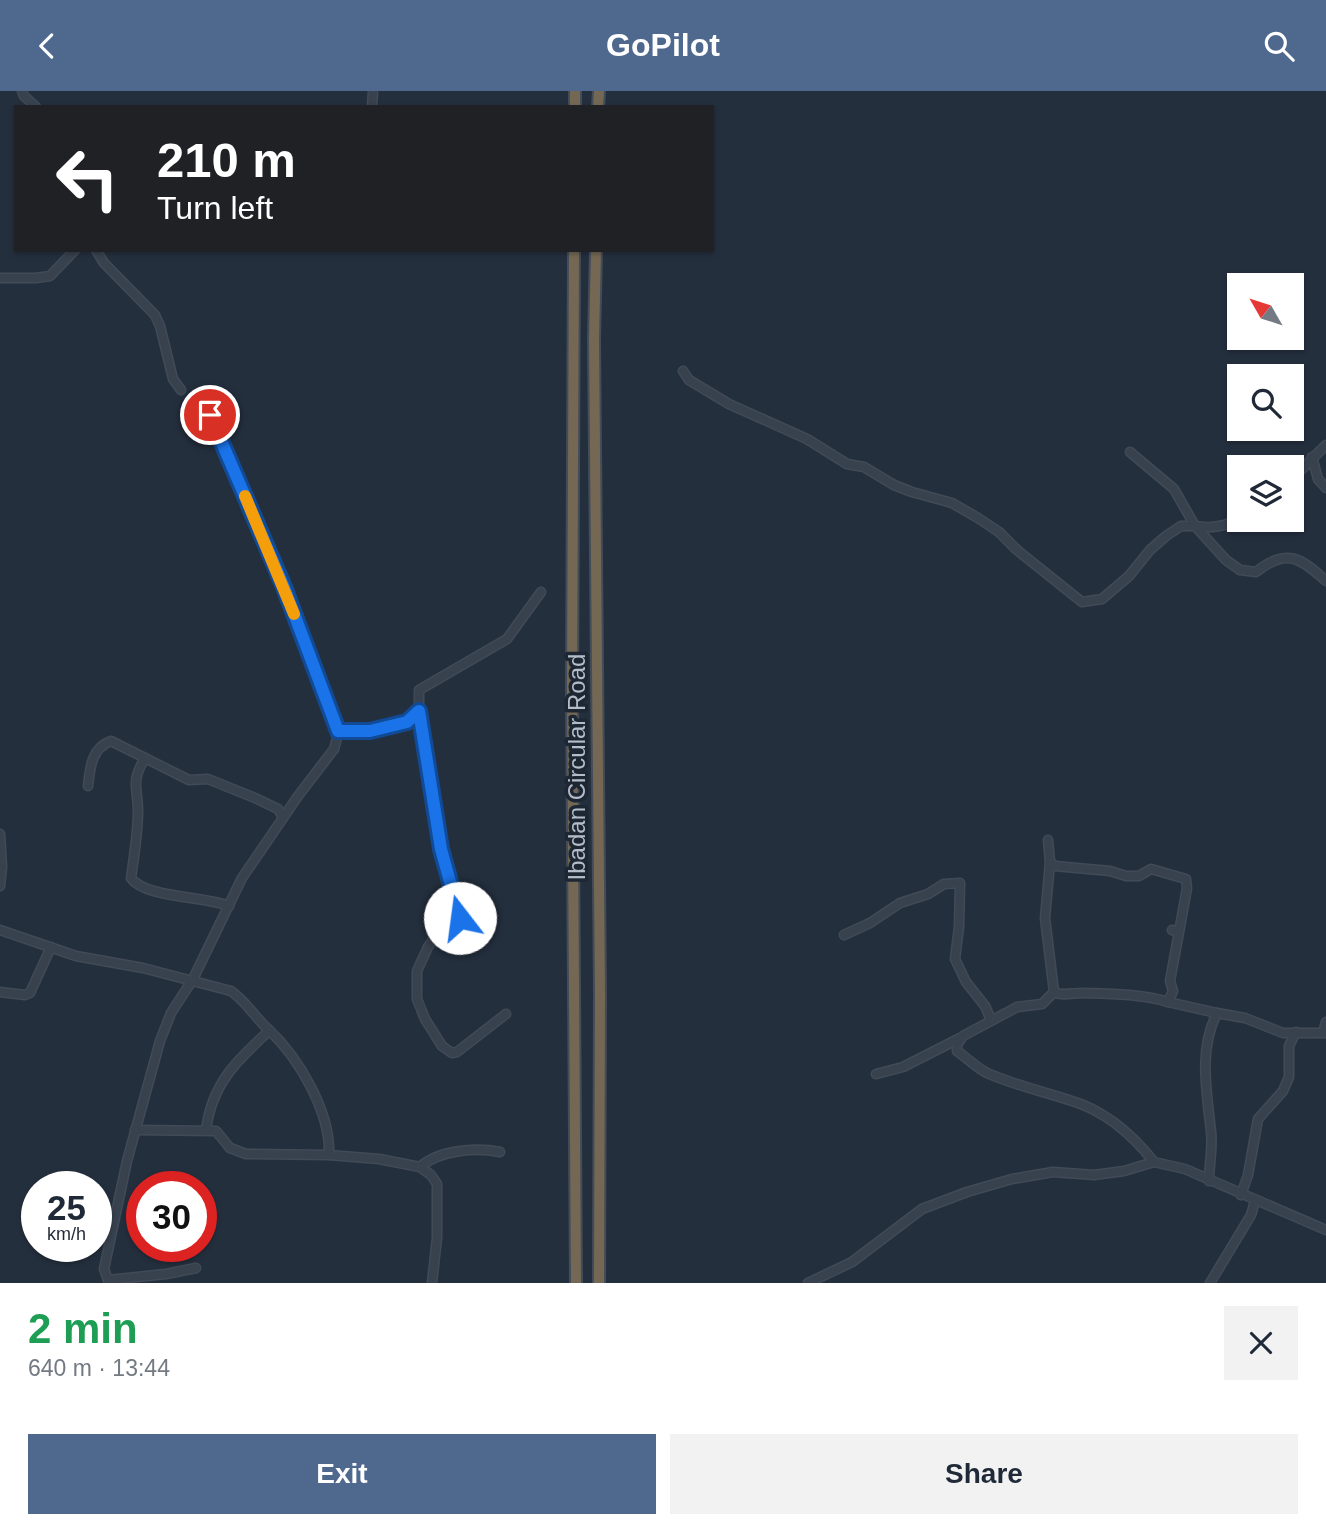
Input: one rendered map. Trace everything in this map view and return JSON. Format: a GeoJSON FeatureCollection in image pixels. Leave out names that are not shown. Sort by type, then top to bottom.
{"type":"FeatureCollection","features":[{"type":"Feature","properties":{"kind":"highway","name":"Ibadan Circular Road"},"geometry":{"type":"LineString","coordinates":[[574,252],[572,705],[576,1283]]}},
{"type":"Feature","properties":{"kind":"highway","name":"Ibadan Circular Road"},"geometry":{"type":"LineString","coordinates":[[596,252],[599,1283]]}},
{"type":"Feature","properties":{"kind":"street"},"geometry":{"type":"LineString","coordinates":[[22,91],[34,105]]}},
{"type":"Feature","properties":{"kind":"street"},"geometry":{"type":"LineString","coordinates":[[0,278],[36,278],[50,275],[73,252]]}},
{"type":"Feature","properties":{"kind":"street"},"geometry":{"type":"LineString","coordinates":[[97,252],[104,263],[155,315],[173,379],[181,390]]}},
{"type":"Feature","properties":{"kind":"street"},"geometry":{"type":"LineString","coordinates":[[683,371],[690,380],[729,404],[807,439],[847,464],[864,467],[894,485],[960,508],[999,532],[1082,602],[1102,599],[1129,576],[1166,535],[1181,526],[1203,528],[1227,523]]}},
{"type":"Feature","properties":{"kind":"street"},"geometry":{"type":"LineString","coordinates":[[196,1268],[108,1281],[104,1269],[135,1131],[160,1041],[171,1013],[192,979],[242,878],[334,749],[338,731],[284,587],[210,415]]}},
{"type":"Feature","properties":{"kind":"street"},"geometry":{"type":"LineString","coordinates":[[1304,466],[1326,445]]}},
{"type":"Feature","properties":{"kind":"street"},"geometry":{"type":"LineString","coordinates":[[1130,452],[1174,489],[1195,526],[1226,560],[1240,570],[1256,572],[1273,559],[1291,556],[1326,582]]}},
{"type":"Feature","properties":{"kind":"street"},"geometry":{"type":"LineString","coordinates":[[1312,457],[1318,479],[1326,488]]}},
{"type":"Feature","properties":{"kind":"street"},"geometry":{"type":"LineString","coordinates":[[506,1014],[457,1052],[452,1052],[442,1046],[425,1019],[417,999],[417,971],[428,947],[439,931],[460,918],[441,849],[419,711],[419,691],[507,639],[541,592]]}},
{"type":"Feature","properties":{"kind":"street"},"geometry":{"type":"LineString","coordinates":[[338,731],[370,731],[407,722],[419,711]]}},
{"type":"Feature","properties":{"kind":"street"},"geometry":{"type":"LineString","coordinates":[[88,786],[94,755],[104,743],[111,741],[189,780],[208,779],[226,786],[278,809],[283,817]]}},
{"type":"Feature","properties":{"kind":"street"},"geometry":{"type":"LineString","coordinates":[[145,758],[137,771],[134,792],[138,808],[131,877],[135,883],[147,889],[217,901],[229,906]]}},
{"type":"Feature","properties":{"kind":"street"},"geometry":{"type":"LineString","coordinates":[[0,834],[0,885]]}},
{"type":"Feature","properties":{"kind":"street"},"geometry":{"type":"LineString","coordinates":[[1048,840],[1051,862],[1045,918],[1054,992]]}},
{"type":"Feature","properties":{"kind":"street"},"geometry":{"type":"LineString","coordinates":[[1051,862],[1055,866],[1100,870],[1126,876],[1139,876],[1151,869],[1186,879],[1187,888],[1176,931],[1170,981],[1173,991],[1168,1002]]}},
{"type":"Feature","properties":{"kind":"street"},"geometry":{"type":"LineString","coordinates":[[844,935],[870,923],[900,903],[928,894],[944,884],[960,883],[955,959],[966,982],[985,1006],[990,1020]]}},
{"type":"Feature","properties":{"kind":"street"},"geometry":{"type":"LineString","coordinates":[[0,930],[76,956],[192,979],[231,991],[242,999],[293,1057],[308,1081],[330,1137],[329,1155]]}},
{"type":"Feature","properties":{"kind":"street"},"geometry":{"type":"LineString","coordinates":[[0,992],[25,995],[30,993],[51,947]]}},
{"type":"Feature","properties":{"kind":"street"},"geometry":{"type":"LineString","coordinates":[[1054,992],[1060,995],[1083,992],[1150,997],[1245,1018],[1283,1033],[1324,1033],[1326,1023]]}},
{"type":"Feature","properties":{"kind":"street"},"geometry":{"type":"LineString","coordinates":[[876,1074],[903,1067],[1017,1007],[1042,1003],[1054,992]]}},
{"type":"Feature","properties":{"kind":"street"},"geometry":{"type":"LineString","coordinates":[[1209,1181],[1211,1133],[1205,1095],[1205,1068],[1209,1034],[1217,1013]]}},
{"type":"Feature","properties":{"kind":"street"},"geometry":{"type":"LineString","coordinates":[[206,1130],[209,1108],[228,1071],[269,1031]]}},
{"type":"Feature","properties":{"kind":"street"},"geometry":{"type":"LineString","coordinates":[[1241,1195],[1248,1175],[1258,1119],[1283,1091],[1289,1077],[1289,1046],[1296,1032]]}},
{"type":"Feature","properties":{"kind":"street"},"geometry":{"type":"LineString","coordinates":[[963,1037],[957,1045],[957,1051],[985,1072],[1043,1094],[1070,1100],[1100,1113],[1125,1130],[1154,1162]]}},
{"type":"Feature","properties":{"kind":"street"},"geometry":{"type":"LineString","coordinates":[[135,1131],[216,1131],[230,1148],[246,1154],[329,1155],[379,1159],[420,1167],[431,1175],[437,1184],[437,1238],[432,1283]]}},
{"type":"Feature","properties":{"kind":"street"},"geometry":{"type":"LineString","coordinates":[[420,1167],[443,1155],[483,1149],[500,1152]]}},
{"type":"Feature","properties":{"kind":"street"},"geometry":{"type":"LineString","coordinates":[[808,1283],[852,1262],[922,1209],[1012,1179],[1053,1172],[1094,1175],[1125,1171],[1154,1162],[1185,1169],[1326,1230]]}},
{"type":"Feature","properties":{"kind":"street"},"geometry":{"type":"LineString","coordinates":[[1210,1283],[1251,1215],[1255,1201]]}},
{"type":"Feature","properties":{"kind":"slow traffic"},"geometry":{"type":"LineString","coordinates":[[245,496],[294,614]]}},
{"type":"Feature","properties":{"kind":"route"},"geometry":{"type":"LineString","coordinates":[[210,415],[284,587],[338,731],[370,731],[407,722],[419,711],[441,849],[460,918]]}}]}
